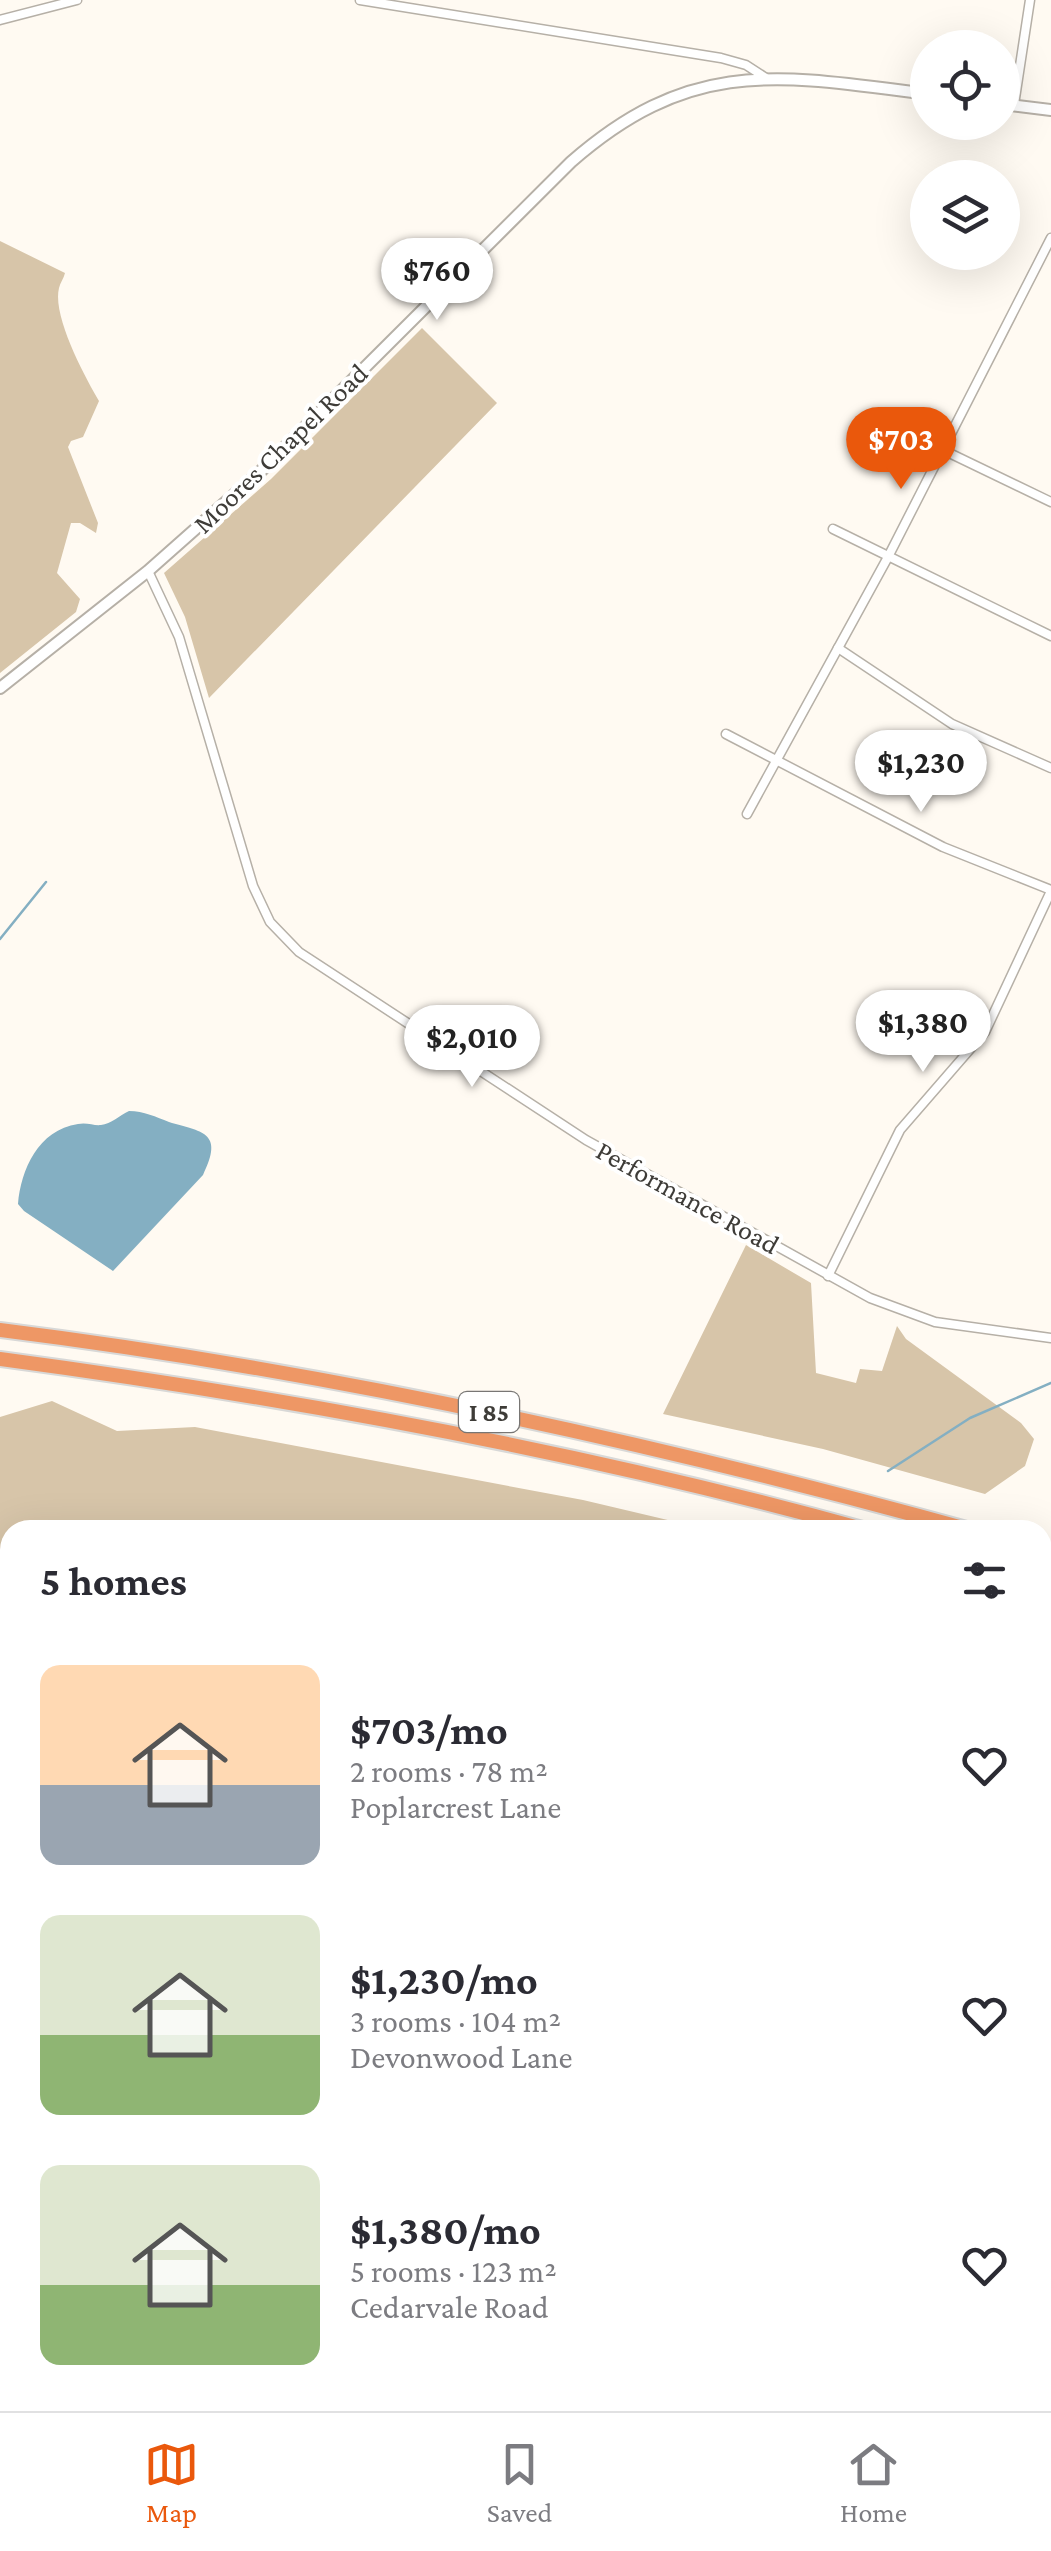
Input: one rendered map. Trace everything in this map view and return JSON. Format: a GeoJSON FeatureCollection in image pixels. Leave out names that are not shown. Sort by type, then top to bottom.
{"type":"FeatureCollection","features":[{"type":"Feature","properties":{"kind":"highway","name":"I 85"},"geometry":{"type":"LineString","coordinates":[[0,1330],[244,1366],[564,1428],[932,1520]]}},
{"type":"Feature","properties":{"kind":"highway","name":"I 85"},"geometry":{"type":"LineString","coordinates":[[0,1359],[198,1387],[421,1427],[572,1458],[825,1520]]}},
{"type":"Feature","properties":{"kind":"main road","name":"Moores Chapel Road"},"geometry":{"type":"LineString","coordinates":[[0,688],[148,571],[262,470],[596,140],[634,114],[668,97],[723,81],[766,78],[910,92]]}},
{"type":"Feature","properties":{"kind":"main road"},"geometry":{"type":"LineString","coordinates":[[1020,106],[1051,110]]}},
{"type":"Feature","properties":{"kind":"street"},"geometry":{"type":"LineString","coordinates":[[0,20],[77,0]]}},
{"type":"Feature","properties":{"kind":"street"},"geometry":{"type":"LineString","coordinates":[[360,0],[721,58],[746,64],[766,78]]}},
{"type":"Feature","properties":{"kind":"street"},"geometry":{"type":"LineString","coordinates":[[1020,47],[1030,0]]}},
{"type":"Feature","properties":{"kind":"street"},"geometry":{"type":"LineString","coordinates":[[747,814],[888,557],[1051,238]]}},
{"type":"Feature","properties":{"kind":"street"},"geometry":{"type":"LineString","coordinates":[[943,450],[1051,502]]}},
{"type":"Feature","properties":{"kind":"street"},"geometry":{"type":"LineString","coordinates":[[833,529],[1051,636]]}},
{"type":"Feature","properties":{"kind":"street","name":"Performance Road"},"geometry":{"type":"LineString","coordinates":[[148,571],[179,637],[253,886],[270,922],[284,939],[368,1001],[546,1115],[828,1276],[883,1304],[924,1319],[1051,1338]]}},
{"type":"Feature","properties":{"kind":"street"},"geometry":{"type":"LineString","coordinates":[[838,648],[952,724],[1051,768]]}},
{"type":"Feature","properties":{"kind":"street"},"geometry":{"type":"LineString","coordinates":[[726,734],[943,847],[1051,891],[985,1032],[900,1130],[828,1276]]}},
{"type":"Feature","properties":{"kind":"shaded area"},"geometry":{"type":"Polygon","coordinates":[[[0,241],[65,273],[59,288],[60,314],[71,346],[99,401],[83,437],[71,441],[68,447],[98,523],[96,533],[80,523],[71,523],[57,573],[80,599],[76,612],[0,673],[0,241]]]}},
{"type":"Feature","properties":{"kind":"shaded area"},"geometry":{"type":"Polygon","coordinates":[[[422,328],[497,403],[209,698],[185,617],[164,573],[271,479],[422,328]]]}},
{"type":"Feature","properties":{"kind":"shaded area"},"geometry":{"type":"Polygon","coordinates":[[[746,1245],[811,1283],[816,1373],[856,1383],[860,1369],[882,1371],[897,1326],[906,1339],[1021,1423],[1034,1439],[1025,1466],[985,1494],[823,1449],[663,1414],[746,1245]]]}},
{"type":"Feature","properties":{"kind":"shaded area"},"geometry":{"type":"Polygon","coordinates":[[[52,1401],[117,1431],[195,1427],[583,1500],[668,1520],[0,1520],[0,1417],[52,1401]]]}},
{"type":"Feature","properties":{"kind":"water"},"geometry":{"type":"Polygon","coordinates":[[[129,1111],[200,1132],[210,1142],[211,1150],[203,1175],[113,1271],[18,1204],[28,1165],[52,1134],[78,1124],[105,1124],[129,1111]]]}},
{"type":"Feature","properties":{"kind":"waterway"},"geometry":{"type":"LineString","coordinates":[[0,939],[46,882]]}},
{"type":"Feature","properties":{"kind":"waterway"},"geometry":{"type":"LineString","coordinates":[[888,1471],[970,1418],[1051,1383]]}}]}
